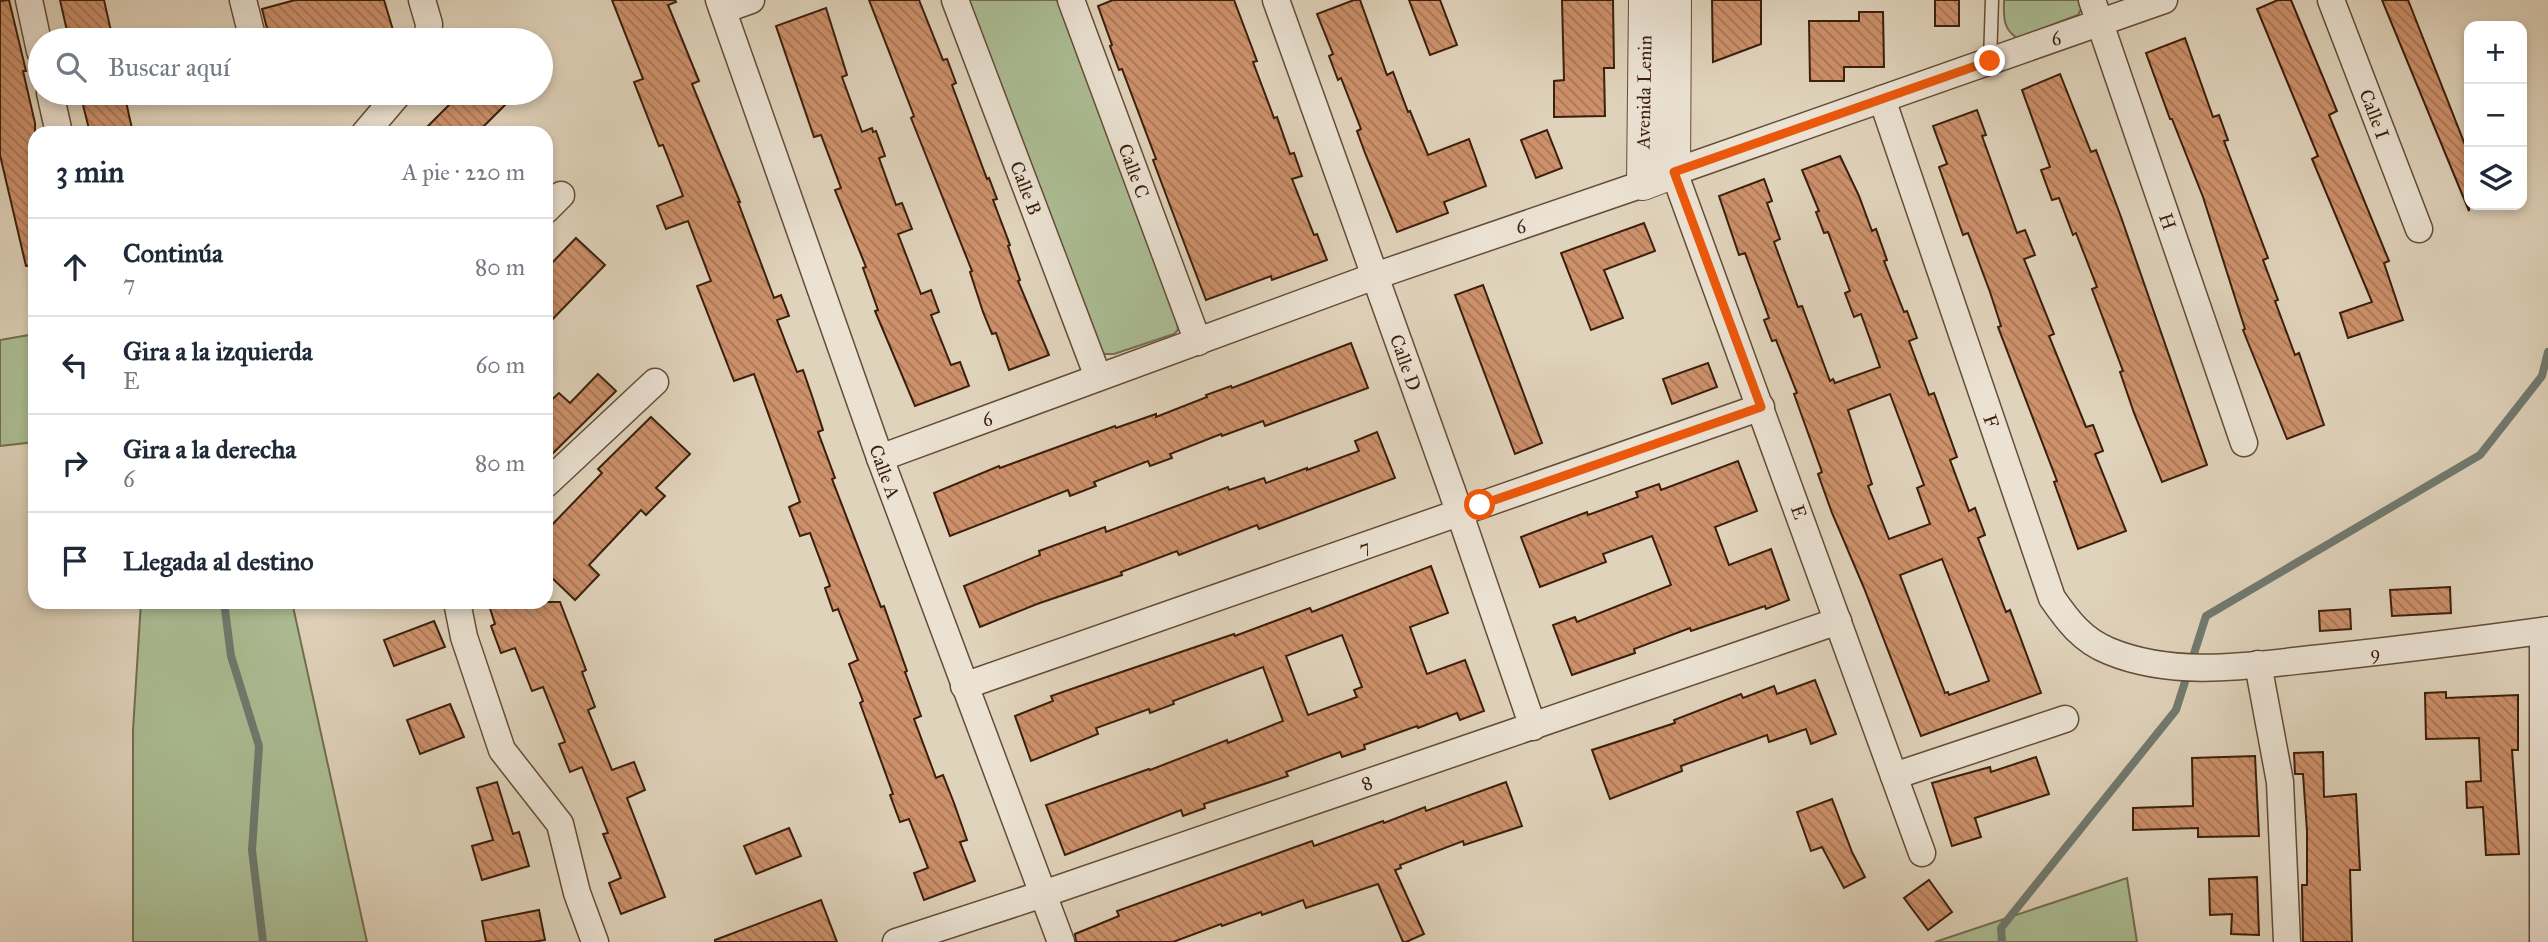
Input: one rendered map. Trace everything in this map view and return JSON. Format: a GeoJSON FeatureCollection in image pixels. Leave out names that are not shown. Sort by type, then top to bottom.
{"type":"FeatureCollection","features":[{"type":"Feature","properties":{"kind":"street"},"geometry":{"type":"LineString","coordinates":[[29,0],[35,28]]}},
{"type":"Feature","properties":{"kind":"street"},"geometry":{"type":"LineString","coordinates":[[243,0],[250,28]]}},
{"type":"Feature","properties":{"kind":"street"},"geometry":{"type":"LineString","coordinates":[[422,0],[429,28]]}},
{"type":"Feature","properties":{"kind":"street"},"geometry":{"type":"LineString","coordinates":[[721,5],[751,0]]}},
{"type":"Feature","properties":{"kind":"street","name":"Calle B"},"geometry":{"type":"LineString","coordinates":[[955,0],[1098,377]]}},
{"type":"Feature","properties":{"kind":"street","name":"Calle C"},"geometry":{"type":"LineString","coordinates":[[1071,0],[1198,342]]}},
{"type":"Feature","properties":{"kind":"street","name":"Calle D"},"geometry":{"type":"LineString","coordinates":[[1276,0],[1533,727]]}},
{"type":"Feature","properties":{"kind":"street","name":"Avenida Lenin"},"geometry":{"type":"LineString","coordinates":[[1643,184],[1645,0]]}},
{"type":"Feature","properties":{"kind":"street","name":"Avenida Lenin"},"geometry":{"type":"LineString","coordinates":[[1674,172],[1675,0]]}},
{"type":"Feature","properties":{"kind":"street","name":"6"},"geometry":{"type":"LineString","coordinates":[[880,458],[1374,276],[1990,61],[2096,11],[2164,0]]}},
{"type":"Feature","properties":{"kind":"street","name":"Calle I"},"geometry":{"type":"LineString","coordinates":[[2331,0],[2419,229]]}},
{"type":"Feature","properties":{"kind":"street","name":"Calle A"},"geometry":{"type":"LineString","coordinates":[[721,5],[880,458],[1061,942]]}},
{"type":"Feature","properties":{"kind":"street","name":"H"},"geometry":{"type":"LineString","coordinates":[[2096,11],[2244,443]]}},
{"type":"Feature","properties":{"kind":"street","name":"F"},"geometry":{"type":"LineString","coordinates":[[1882,99],[2052,598],[2073,629],[2108,651],[2142,661],[2189,667]]}},
{"type":"Feature","properties":{"kind":"street"},"geometry":{"type":"LineString","coordinates":[[53,105],[57,126]]}},
{"type":"Feature","properties":{"kind":"street"},"geometry":{"type":"LineString","coordinates":[[371,126],[389,105]]}},
{"type":"Feature","properties":{"kind":"street","name":"E"},"geometry":{"type":"LineString","coordinates":[[1674,172],[1922,853]]}},
{"type":"Feature","properties":{"kind":"street"},"geometry":{"type":"LineString","coordinates":[[553,477],[655,382]]}},
{"type":"Feature","properties":{"kind":"street","name":"7"},"geometry":{"type":"LineString","coordinates":[[964,686],[1761,407]]}},
{"type":"Feature","properties":{"kind":"street"},"geometry":{"type":"LineString","coordinates":[[458,609],[464,637],[502,750],[560,824],[578,893],[595,942]]}},
{"type":"Feature","properties":{"kind":"street","name":"8"},"geometry":{"type":"LineString","coordinates":[[896,942],[1838,621]]}},
{"type":"Feature","properties":{"kind":"street"},"geometry":{"type":"LineString","coordinates":[[2543,942],[2546,630]]}},
{"type":"Feature","properties":{"kind":"street","name":"9"},"geometry":{"type":"LineString","coordinates":[[2189,667],[2258,664],[2456,643],[2546,630]]}},
{"type":"Feature","properties":{"kind":"street"},"geometry":{"type":"LineString","coordinates":[[2258,664],[2280,782],[2287,942]]}},
{"type":"Feature","properties":{"kind":"street"},"geometry":{"type":"LineString","coordinates":[[1894,776],[2065,719]]}},
{"type":"Feature","properties":{"kind":"lane"},"geometry":{"type":"LineString","coordinates":[[1990,61],[1992,0]]}},
{"type":"Feature","properties":{"kind":"green space"},"geometry":{"type":"Polygon","coordinates":[[[968,0],[1060,0],[1177,320],[1178,330],[1174,334],[1114,354],[1105,354],[1098,350],[968,0]]]}},
{"type":"Feature","properties":{"kind":"green space"},"geometry":{"type":"Polygon","coordinates":[[[2004,0],[2086,0],[2078,15],[2017,38],[2006,26],[2004,0]]]}},
{"type":"Feature","properties":{"kind":"green space"},"geometry":{"type":"Polygon","coordinates":[[[28,335],[28,443],[0,446],[0,340],[28,335]]]}},
{"type":"Feature","properties":{"kind":"green space"},"geometry":{"type":"Polygon","coordinates":[[[141,609],[294,609],[367,942],[133,942],[133,730],[141,609]]]}},
{"type":"Feature","properties":{"kind":"green space"},"geometry":{"type":"Polygon","coordinates":[[[2127,878],[2137,942],[1935,942],[2127,878]]]}},
{"type":"Feature","properties":{"kind":"building"},"geometry":{"type":"Polygon","coordinates":[[[9,0],[26,71],[23,71],[28,105],[31,105],[35,123],[35,126],[28,126],[26,266],[0,155],[0,1],[9,0]]]}},
{"type":"Feature","properties":{"kind":"building"},"geometry":{"type":"Polygon","coordinates":[[[60,0],[104,0],[110,28],[66,28],[60,0]]]}},
{"type":"Feature","properties":{"kind":"building"},"geometry":{"type":"Polygon","coordinates":[[[295,0],[384,0],[392,28],[267,28],[262,9],[295,0]]]}},
{"type":"Feature","properties":{"kind":"building"},"geometry":{"type":"Polygon","coordinates":[[[612,0],[676,2],[668,5],[699,81],[692,84],[740,202],[774,298],[781,295],[789,316],[777,320],[797,372],[803,370],[823,430],[818,432],[835,478],[832,479],[881,607],[884,606],[921,716],[914,719],[936,778],[943,775],[954,803],[967,840],[960,842],[975,881],[924,900],[914,873],[928,868],[909,819],[900,822],[890,795],[893,794],[849,664],[858,660],[838,609],[833,611],[825,588],[830,586],[810,533],[800,536],[789,507],[800,502],[754,374],[734,381],[697,286],[711,281],[688,221],[666,229],[657,206],[683,196],[663,145],[659,146],[634,82],[643,79],[612,0]]]}},
{"type":"Feature","properties":{"kind":"building"},"geometry":{"type":"Polygon","coordinates":[[[869,0],[919,0],[943,60],[947,59],[956,83],[952,85],[997,199],[993,200],[1010,245],[1008,246],[1020,280],[1018,281],[1049,355],[1009,370],[996,333],[992,334],[983,312],[970,272],[972,271],[911,118],[914,116],[869,0]]]}},
{"type":"Feature","properties":{"kind":"building"},"geometry":{"type":"Polygon","coordinates":[[[1113,0],[1234,0],[1257,61],[1253,62],[1274,118],[1277,117],[1290,154],[1294,153],[1302,176],[1292,179],[1327,260],[1272,280],[1271,276],[1206,300],[1122,69],[1119,70],[1110,46],[1112,45],[1098,6],[1113,0]]]}},
{"type":"Feature","properties":{"kind":"building"},"geometry":{"type":"Polygon","coordinates":[[[1360,0],[1387,75],[1393,72],[1428,155],[1469,139],[1486,186],[1444,202],[1448,213],[1397,232],[1357,131],[1361,129],[1341,78],[1338,80],[1329,56],[1333,54],[1317,14],[1360,0]]]}},
{"type":"Feature","properties":{"kind":"building"},"geometry":{"type":"Polygon","coordinates":[[[1409,0],[1440,0],[1457,45],[1430,55],[1409,0]]]}},
{"type":"Feature","properties":{"kind":"building"},"geometry":{"type":"Polygon","coordinates":[[[1562,0],[1613,0],[1614,68],[1604,68],[1605,116],[1554,117],[1554,81],[1564,80],[1562,0]]]}},
{"type":"Feature","properties":{"kind":"building"},"geometry":{"type":"Polygon","coordinates":[[[1712,0],[1761,0],[1761,44],[1713,62],[1712,0]]]}},
{"type":"Feature","properties":{"kind":"building"},"geometry":{"type":"Polygon","coordinates":[[[1935,0],[1959,0],[1959,26],[1935,26],[1935,0]]]}},
{"type":"Feature","properties":{"kind":"building"},"geometry":{"type":"Polygon","coordinates":[[[2278,0],[2291,0],[2337,111],[2329,115],[2389,261],[2384,263],[2403,320],[2348,338],[2340,313],[2372,302],[2312,159],[2318,156],[2257,9],[2278,0]]]}},
{"type":"Feature","properties":{"kind":"building"},"geometry":{"type":"Polygon","coordinates":[[[2382,0],[2408,0],[2464,142],[2464,199],[2382,0]]]}},
{"type":"Feature","properties":{"kind":"building"},"geometry":{"type":"Polygon","coordinates":[[[826,8],[847,75],[842,77],[862,132],[872,128],[873,132],[876,131],[885,156],[879,158],[896,205],[902,203],[912,229],[898,234],[921,294],[931,290],[939,312],[931,315],[951,365],[960,362],[969,386],[915,406],[875,311],[878,310],[863,268],[866,267],[835,190],[841,188],[821,135],[814,137],[776,26],[826,8]]]}},
{"type":"Feature","properties":{"kind":"building"},"geometry":{"type":"Polygon","coordinates":[[[1859,12],[1883,12],[1884,67],[1844,67],[1844,81],[1810,81],[1809,21],[1859,21],[1859,12]]]}},
{"type":"Feature","properties":{"kind":"building"},"geometry":{"type":"Polygon","coordinates":[[[2185,38],[2213,117],[2219,115],[2228,140],[2224,141],[2268,258],[2263,260],[2278,300],[2275,301],[2295,355],[2299,353],[2324,425],[2287,439],[2243,330],[2245,329],[2203,197],[2146,53],[2185,38]]]}},
{"type":"Feature","properties":{"kind":"building"},"geometry":{"type":"Polygon","coordinates":[[[2060,74],[2091,152],[2096,150],[2207,465],[2162,482],[2134,413],[2120,372],[2123,371],[2092,289],[2097,287],[2076,233],[2073,235],[2059,198],[2052,200],[2041,170],[2050,167],[2022,90],[2060,74]]]}},
{"type":"Feature","properties":{"kind":"building"},"geometry":{"type":"Polygon","coordinates":[[[83,105],[127,105],[131,126],[88,126],[83,105]]]}},
{"type":"Feature","properties":{"kind":"building"},"geometry":{"type":"Polygon","coordinates":[[[449,105],[505,105],[484,126],[428,126],[449,105]]]}},
{"type":"Feature","properties":{"kind":"building"},"geometry":{"type":"Polygon","coordinates":[[[1977,110],[1986,135],[1982,136],[2017,233],[2025,230],[2035,255],[2024,259],[2054,334],[2049,336],[2086,427],[2093,425],[2103,451],[2095,454],[2126,531],[2078,549],[2054,482],[2057,481],[1998,327],[2001,326],[1990,292],[1968,233],[1963,235],[1939,167],[1947,164],[1933,126],[1977,110]]]}},
{"type":"Feature","properties":{"kind":"building"},"geometry":{"type":"Polygon","coordinates":[[[1547,130],[1562,168],[1536,178],[1521,140],[1547,130]]]}},
{"type":"Feature","properties":{"kind":"building"},"geometry":{"type":"Polygon","coordinates":[[[1840,156],[1872,231],[1876,229],[1887,260],[1884,261],[1917,338],[1909,341],[1929,395],[1934,393],[1957,457],[1950,460],[1969,511],[1975,508],[1985,535],[1978,538],[2006,612],[2010,610],[2041,693],[1921,736],[1832,513],[1818,474],[1822,472],[1794,394],[1797,393],[1776,340],[1772,341],[1764,320],[1769,318],[1745,253],[1739,255],[1719,196],[1764,179],[1772,201],[1767,203],[1780,239],[1774,242],[1830,381],[1833,379],[1835,383],[1880,367],[1861,314],[1854,317],[1845,293],[1850,291],[1828,232],[1824,233],[1816,212],[1819,211],[1802,170],[1840,156]],[[1890,394],[1848,410],[1872,484],[1868,486],[1889,539],[1930,524],[1917,488],[1924,485],[1890,394]],[[1942,559],[1900,575],[1945,693],[1948,692],[1949,695],[1989,681],[1942,559]]]}},
{"type":"Feature","properties":{"kind":"building"},"geometry":{"type":"Polygon","coordinates":[[[1644,223],[1655,251],[1604,270],[1623,318],[1591,330],[1561,253],[1644,223]]]}},
{"type":"Feature","properties":{"kind":"building"},"geometry":{"type":"Polygon","coordinates":[[[576,238],[605,265],[553,319],[553,262],[576,238]]]}},
{"type":"Feature","properties":{"kind":"building"},"geometry":{"type":"Polygon","coordinates":[[[1483,285],[1542,443],[1515,454],[1455,295],[1483,285]]]}},
{"type":"Feature","properties":{"kind":"building"},"geometry":{"type":"Polygon","coordinates":[[[1351,343],[1368,388],[1265,426],[1263,421],[1222,436],[1221,434],[1170,454],[1172,458],[1150,466],[1148,461],[1094,482],[1096,486],[1070,496],[1068,490],[950,536],[934,493],[999,466],[1000,468],[1115,426],[1116,428],[1156,414],[1156,417],[1207,397],[1206,395],[1231,386],[1232,388],[1351,343]]]}},
{"type":"Feature","properties":{"kind":"building"},"geometry":{"type":"Polygon","coordinates":[[[1708,363],[1717,387],[1672,404],[1663,379],[1708,363]]]}},
{"type":"Feature","properties":{"kind":"building"},"geometry":{"type":"Polygon","coordinates":[[[598,374],[616,391],[553,453],[553,399],[559,393],[570,403],[598,374]]]}},
{"type":"Feature","properties":{"kind":"building"},"geometry":{"type":"Polygon","coordinates":[[[651,417],[690,454],[656,488],[665,496],[646,515],[641,510],[589,565],[599,575],[575,600],[553,579],[553,524],[602,473],[598,469],[651,417]]]}},
{"type":"Feature","properties":{"kind":"building"},"geometry":{"type":"Polygon","coordinates":[[[1377,432],[1395,478],[1259,529],[1257,525],[1179,555],[1177,551],[1121,572],[1122,575],[980,627],[964,586],[1040,555],[1039,551],[1105,527],[1106,532],[1228,487],[1229,490],[1264,478],[1266,483],[1359,451],[1355,441],[1377,432]]]}},
{"type":"Feature","properties":{"kind":"building"},"geometry":{"type":"Polygon","coordinates":[[[1738,461],[1757,511],[1715,527],[1729,565],[1771,549],[1789,600],[1691,631],[1690,628],[1634,649],[1635,653],[1572,675],[1553,625],[1575,617],[1577,622],[1671,585],[1652,536],[1603,554],[1606,562],[1540,587],[1521,537],[1587,512],[1588,515],[1638,497],[1636,492],[1659,484],[1661,490],[1738,461]]]}},
{"type":"Feature","properties":{"kind":"building"},"geometry":{"type":"Polygon","coordinates":[[[1431,566],[1448,613],[1410,627],[1427,674],[1465,660],[1484,711],[1460,720],[1457,713],[1364,745],[1365,749],[1342,757],[1340,752],[1286,772],[1288,776],[1204,804],[1205,808],[1183,816],[1181,810],[1065,855],[1046,805],[1150,770],[1227,740],[1228,743],[1283,721],[1263,667],[1173,701],[1174,704],[1150,713],[1149,709],[1096,728],[1098,734],[1031,761],[1015,716],[1053,701],[1051,696],[1234,634],[1235,636],[1310,608],[1312,612],[1431,566]],[[1342,635],[1286,656],[1308,715],[1357,697],[1354,690],[1362,687],[1342,635]]]}},
{"type":"Feature","properties":{"kind":"building"},"geometry":{"type":"Polygon","coordinates":[[[2450,587],[2451,613],[2392,616],[2390,590],[2450,587]]]}},
{"type":"Feature","properties":{"kind":"building"},"geometry":{"type":"Polygon","coordinates":[[[553,602],[560,602],[586,670],[582,672],[595,707],[588,710],[612,770],[634,762],[645,790],[627,798],[665,897],[621,914],[609,883],[621,878],[603,834],[608,833],[582,767],[570,772],[559,744],[565,742],[543,687],[532,691],[515,648],[501,653],[491,626],[495,624],[490,609],[553,609],[553,602]]]}},
{"type":"Feature","properties":{"kind":"building"},"geometry":{"type":"Polygon","coordinates":[[[2350,609],[2351,629],[2320,631],[2319,611],[2350,609]]]}},
{"type":"Feature","properties":{"kind":"building"},"geometry":{"type":"Polygon","coordinates":[[[434,621],[445,647],[394,666],[384,640],[434,621]]]}},
{"type":"Feature","properties":{"kind":"building"},"geometry":{"type":"Polygon","coordinates":[[[1815,680],[1836,734],[1811,744],[1806,729],[1769,742],[1767,735],[1681,766],[1682,771],[1610,799],[1592,750],[1675,723],[1674,720],[1741,694],[1743,698],[1774,686],[1777,694],[1815,680]]]}},
{"type":"Feature","properties":{"kind":"building"},"geometry":{"type":"Polygon","coordinates":[[[2446,692],[2446,698],[2518,695],[2518,750],[2512,750],[2519,854],[2486,855],[2483,807],[2467,808],[2466,782],[2481,781],[2479,738],[2426,739],[2425,693],[2446,692]]]}},
{"type":"Feature","properties":{"kind":"building"},"geometry":{"type":"Polygon","coordinates":[[[450,704],[464,737],[420,754],[407,720],[450,704]]]}},
{"type":"Feature","properties":{"kind":"building"},"geometry":{"type":"Polygon","coordinates":[[[2323,752],[2324,797],[2356,794],[2360,870],[2350,870],[2352,942],[2303,942],[2302,885],[2307,885],[2307,831],[2303,774],[2295,774],[2294,753],[2323,752]]]}},
{"type":"Feature","properties":{"kind":"building"},"geometry":{"type":"Polygon","coordinates":[[[2255,756],[2259,836],[2198,837],[2198,828],[2133,830],[2133,808],[2193,806],[2192,758],[2255,756]]]}},
{"type":"Feature","properties":{"kind":"building"},"geometry":{"type":"Polygon","coordinates":[[[2036,757],[2049,794],[1975,818],[1981,837],[1952,846],[1932,783],[1990,767],[1991,772],[2036,757]]]}},
{"type":"Feature","properties":{"kind":"building"},"geometry":{"type":"Polygon","coordinates":[[[497,782],[513,834],[519,832],[529,866],[482,880],[472,846],[493,840],[477,788],[497,782]]]}},
{"type":"Feature","properties":{"kind":"building"},"geometry":{"type":"Polygon","coordinates":[[[1506,782],[1522,826],[1464,845],[1463,841],[1400,865],[1401,868],[1395,870],[1424,934],[1406,942],[1403,942],[1378,884],[1306,908],[1303,900],[1262,915],[1261,912],[1222,926],[1221,924],[1173,942],[1076,942],[1075,934],[1119,916],[1117,911],[1312,841],[1314,846],[1425,807],[1426,811],[1506,782]]]}},
{"type":"Feature","properties":{"kind":"building"},"geometry":{"type":"Polygon","coordinates":[[[1832,799],[1852,852],[1865,877],[1844,888],[1822,847],[1811,851],[1797,812],[1832,799]]]}},
{"type":"Feature","properties":{"kind":"building"},"geometry":{"type":"Polygon","coordinates":[[[789,828],[801,856],[756,874],[744,846],[789,828]]]}},
{"type":"Feature","properties":{"kind":"building"},"geometry":{"type":"Polygon","coordinates":[[[2257,877],[2259,935],[2231,934],[2232,914],[2210,915],[2209,879],[2257,877]]]}},
{"type":"Feature","properties":{"kind":"building"},"geometry":{"type":"Polygon","coordinates":[[[1929,880],[1952,912],[1928,930],[1904,898],[1929,880]]]}},
{"type":"Feature","properties":{"kind":"building"},"geometry":{"type":"Polygon","coordinates":[[[821,900],[837,942],[715,942],[715,940],[821,900]]]}},
{"type":"Feature","properties":{"kind":"building"},"geometry":{"type":"Polygon","coordinates":[[[539,910],[545,940],[486,942],[482,921],[539,910]]]}},
{"type":"Feature","properties":{"kind":"waterway"},"geometry":{"type":"LineString","coordinates":[[2002,942],[2001,928],[2176,710],[2206,616],[2480,455],[2542,376],[2548,352]]}},
{"type":"Feature","properties":{"kind":"waterway"},"geometry":{"type":"LineString","coordinates":[[225,609],[231,656],[259,746],[252,850],[263,942]]}},
{"type":"Feature","properties":{"kind":"route"},"geometry":{"type":"LineString","coordinates":[[1480,505],[1761,407],[1674,172],[1990,61]]}}]}
